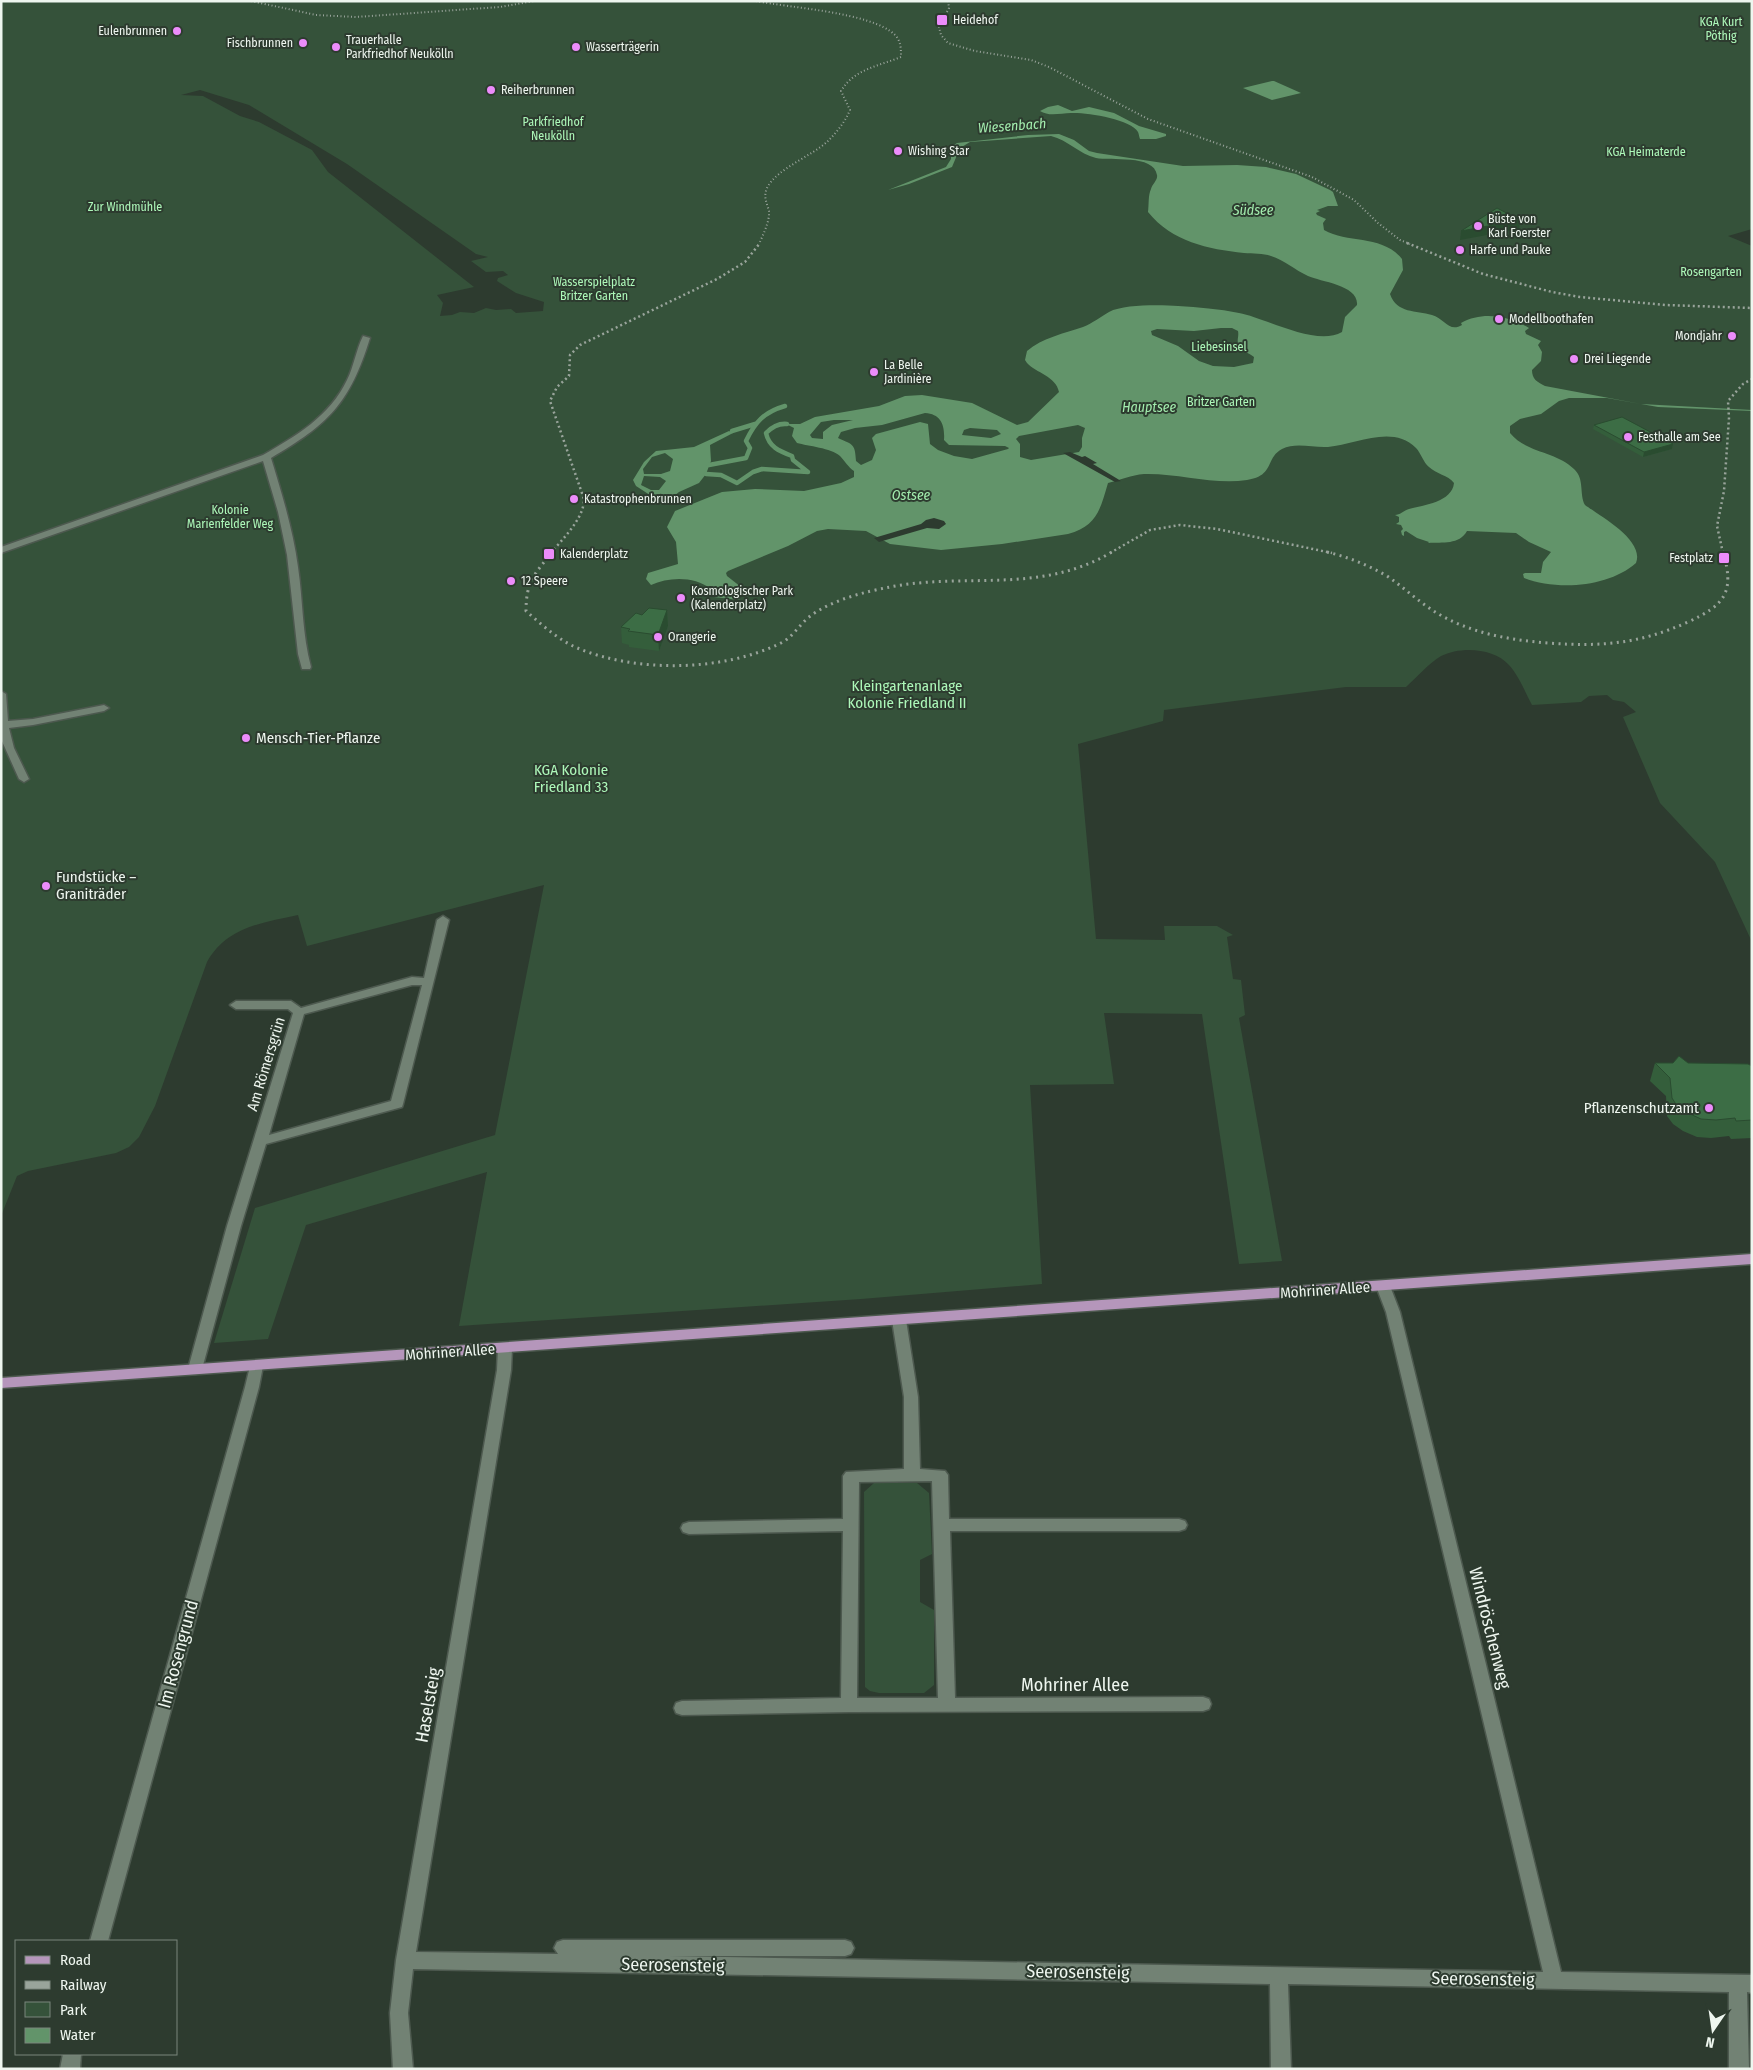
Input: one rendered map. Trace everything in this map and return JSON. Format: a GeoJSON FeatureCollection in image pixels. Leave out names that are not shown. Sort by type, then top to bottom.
{"type":"FeatureCollection","features":[{"type":"Feature","properties":{"kind":"main road","name":"Mohriner Allee"},"geometry":{"type":"LineString","coordinates":[[1,1383],[1383,1286],[1752,1258]]}},
{"type":"Feature","properties":{"kind":"street"},"geometry":{"type":"LineString","coordinates":[[1,550],[266,457],[315,427],[333,411],[345,394],[366,338]]}},
{"type":"Feature","properties":{"kind":"street"},"geometry":{"type":"LineString","coordinates":[[266,457],[290,544],[294,571],[297,630],[306,667]]}},
{"type":"Feature","properties":{"kind":"street"},"geometry":{"type":"LineString","coordinates":[[1,694],[3,725],[9,748],[24,779]]}},
{"type":"Feature","properties":{"kind":"street"},"geometry":{"type":"LineString","coordinates":[[3,725],[33,722],[104,708]]}},
{"type":"Feature","properties":{"kind":"street"},"geometry":{"type":"LineString","coordinates":[[261,1140],[274,1139],[397,1104],[443,920]]}},
{"type":"Feature","properties":{"kind":"street","name":"Am Römersgrün"},"geometry":{"type":"LineString","coordinates":[[195,1370],[199,1349],[231,1236],[299,1012],[412,981],[429,982]]}},
{"type":"Feature","properties":{"kind":"street"},"geometry":{"type":"LineString","coordinates":[[236,1005],[291,1005],[299,1012]]}},
{"type":"Feature","properties":{"kind":"street","name":"Windröschenweg"},"geometry":{"type":"LineString","coordinates":[[1383,1286],[1393,1312],[1554,1980]]}},
{"type":"Feature","properties":{"kind":"street"},"geometry":{"type":"LineString","coordinates":[[898,1320],[910,1398],[912,1475]]}},
{"type":"Feature","properties":{"kind":"street","name":"Haselsteig"},"geometry":{"type":"LineString","coordinates":[[403,2069],[399,2013],[405,1960],[504,1370],[505,1348]]}},
{"type":"Feature","properties":{"kind":"street","name":"Im Rosengrund"},"geometry":{"type":"LineString","coordinates":[[99,1940],[252,1387],[256,1366]]}},
{"type":"Feature","properties":{"kind":"street"},"geometry":{"type":"LineString","coordinates":[[849,1705],[851,1476],[940,1475],[947,1705]]}},
{"type":"Feature","properties":{"kind":"street"},"geometry":{"type":"LineString","coordinates":[[941,1524],[1179,1524]]}},
{"type":"Feature","properties":{"kind":"street"},"geometry":{"type":"LineString","coordinates":[[689,1528],[850,1525]]}},
{"type":"Feature","properties":{"kind":"street","name":"Mohriner Allee"},"geometry":{"type":"LineString","coordinates":[[682,1708],[849,1705],[1202,1704]]}},
{"type":"Feature","properties":{"kind":"street","name":"Seerosensteig"},"geometry":{"type":"LineString","coordinates":[[563,1948],[845,1948]]}},
{"type":"Feature","properties":{"kind":"street","name":"Seerosensteig"},"geometry":{"type":"LineString","coordinates":[[405,1960],[1745,1984]]}},
{"type":"Feature","properties":{"kind":"street"},"geometry":{"type":"LineString","coordinates":[[1279,1977],[1281,2069]]}},
{"type":"Feature","properties":{"kind":"street"},"geometry":{"type":"LineString","coordinates":[[1739,2069],[1745,1984]]}},
{"type":"Feature","properties":{"kind":"street"},"geometry":{"type":"LineString","coordinates":[[70,2069],[72,2055]]}},
{"type":"Feature","properties":{"kind":"green space"},"geometry":{"type":"Polygon","coordinates":[[[1,1],[1752,1],[1752,229],[1728,236],[1752,246],[1752,942],[1715,862],[1660,803],[1623,717],[1636,712],[1624,702],[1613,700],[1607,695],[1589,696],[1581,702],[1532,705],[1516,674],[1503,659],[1477,650],[1458,651],[1441,656],[1406,687],[1346,687],[1164,710],[1163,721],[1078,744],[1096,939],[1165,940],[1164,926],[1217,926],[1233,935],[1227,937],[1233,979],[1241,980],[1245,1015],[1239,1018],[1282,1261],[1239,1264],[1202,1014],[1104,1013],[1114,1084],[1030,1085],[1042,1284],[861,1299],[459,1326],[487,1172],[306,1225],[268,1339],[214,1343],[255,1208],[495,1135],[544,885],[307,946],[298,915],[258,924],[235,934],[215,950],[207,962],[155,1106],[139,1137],[129,1147],[116,1153],[28,1171],[17,1176],[1,1216],[1,1]],[[200,90],[181,95],[203,96],[240,116],[259,122],[312,150],[328,172],[474,287],[437,295],[443,303],[440,316],[460,312],[474,313],[486,308],[496,310],[511,309],[516,313],[543,311],[544,302],[516,293],[497,281],[498,278],[508,275],[503,271],[486,272],[471,261],[488,257],[476,254],[347,164],[249,105],[200,90]]]}},
{"type":"Feature","properties":{"kind":"green space"},"geometry":{"type":"Polygon","coordinates":[[[874,1483],[917,1483],[929,1493],[932,1554],[920,1560],[920,1602],[934,1610],[934,1685],[924,1693],[879,1693],[870,1691],[865,1687],[864,1492],[874,1483]]]}},
{"type":"Feature","properties":{"kind":"water"},"geometry":{"type":"Polygon","coordinates":[[[1272,81],[1301,93],[1272,100],[1243,88],[1272,81]]]}},
{"type":"Feature","properties":{"kind":"water"},"geometry":{"type":"Polygon","coordinates":[[[1058,105],[1072,111],[1089,107],[1114,113],[1139,126],[1166,134],[1166,136],[1156,139],[1140,139],[1134,127],[1107,117],[1071,113],[1051,114],[1040,111],[1058,105]]]}},
{"type":"Feature","properties":{"kind":"water","name":"Hauptsee"},"geometry":{"type":"Polygon","coordinates":[[[1059,134],[1074,140],[1089,151],[1097,153],[1183,166],[1237,165],[1266,167],[1296,174],[1330,190],[1333,192],[1338,206],[1328,206],[1317,210],[1320,211],[1316,213],[1326,219],[1323,223],[1324,230],[1344,237],[1385,246],[1402,259],[1403,270],[1390,294],[1397,305],[1408,310],[1426,313],[1454,327],[1462,325],[1461,323],[1469,319],[1478,317],[1487,316],[1513,320],[1529,328],[1525,331],[1526,334],[1541,341],[1538,345],[1542,352],[1541,361],[1532,370],[1537,382],[1545,386],[1641,404],[1607,398],[1569,398],[1559,401],[1541,414],[1520,419],[1510,426],[1510,433],[1524,445],[1559,459],[1574,469],[1580,477],[1585,505],[1628,537],[1637,554],[1636,563],[1625,571],[1598,582],[1552,585],[1524,578],[1523,574],[1525,573],[1541,573],[1543,562],[1551,552],[1529,542],[1516,533],[1467,531],[1460,539],[1455,541],[1428,543],[1406,531],[1404,536],[1402,535],[1401,531],[1403,529],[1401,525],[1396,524],[1399,522],[1399,517],[1395,515],[1443,499],[1448,495],[1454,483],[1449,478],[1429,467],[1416,448],[1406,441],[1396,437],[1385,437],[1328,447],[1287,447],[1273,457],[1262,475],[1247,480],[1221,481],[1157,474],[1130,476],[1108,483],[1096,516],[1078,531],[1068,534],[1002,544],[941,550],[890,544],[866,531],[828,529],[817,531],[788,546],[728,571],[726,573],[727,576],[741,587],[742,593],[739,600],[714,597],[711,589],[689,580],[673,579],[651,585],[646,579],[648,573],[678,564],[676,542],[667,527],[675,511],[722,492],[755,489],[804,491],[841,483],[854,477],[854,471],[836,453],[797,443],[792,436],[794,428],[786,424],[800,424],[815,417],[879,406],[905,396],[922,395],[972,403],[1017,425],[1028,422],[1059,392],[1050,378],[1027,363],[1025,360],[1027,351],[1047,339],[1083,327],[1116,309],[1162,305],[1208,308],[1250,316],[1305,334],[1331,336],[1342,332],[1345,317],[1357,305],[1356,298],[1346,289],[1308,276],[1271,256],[1217,249],[1179,237],[1158,222],[1148,212],[1150,191],[1157,179],[1154,168],[1140,161],[1096,158],[1051,136],[970,142],[960,148],[952,167],[888,190],[946,167],[951,159],[951,147],[957,143],[1028,135],[1059,134]],[[1232,328],[1194,331],[1157,329],[1151,331],[1152,335],[1178,346],[1199,361],[1213,366],[1234,367],[1253,363],[1254,357],[1242,349],[1238,342],[1238,331],[1232,328]],[[925,413],[882,425],[855,428],[841,432],[838,438],[852,445],[856,461],[861,465],[872,460],[876,450],[872,438],[876,434],[920,422],[928,424],[930,444],[938,450],[954,456],[972,459],[1009,448],[1005,446],[949,445],[944,440],[944,430],[941,421],[935,416],[925,413]],[[853,420],[821,422],[810,435],[812,438],[823,439],[823,432],[832,425],[853,420]],[[1078,425],[1019,436],[1016,439],[1020,444],[1020,457],[1031,460],[1079,452],[1082,447],[1085,428],[1078,425]],[[970,428],[964,430],[962,435],[991,438],[1001,434],[997,430],[970,428]]]}},
{"type":"Feature","properties":{"kind":"water","name":"Hauptsee"},"geometry":{"type":"Polygon","coordinates":[[[1641,404],[1752,410],[1658,407],[1641,404]]]}},
{"type":"Feature","properties":{"kind":"water"},"geometry":{"type":"Polygon","coordinates":[[[729,431],[733,433],[710,445],[711,461],[706,474],[699,483],[679,492],[669,500],[648,505],[653,497],[636,486],[633,480],[644,462],[656,451],[694,447],[729,431]],[[665,453],[652,457],[643,469],[644,474],[661,474],[670,471],[673,459],[665,453]],[[644,476],[641,485],[651,490],[659,490],[666,481],[660,477],[644,476]]]}},
{"type":"Feature","properties":{"kind":"pier"},"geometry":{"type":"Polygon","coordinates":[[[1070,452],[1082,457],[1085,456],[1097,463],[1093,464],[1121,481],[1115,482],[1063,453],[1070,452]]]}},
{"type":"Feature","properties":{"kind":"pier"},"geometry":{"type":"Polygon","coordinates":[[[934,518],[944,521],[946,524],[939,529],[927,528],[879,542],[874,538],[921,524],[926,520],[934,518]]]}},
{"type":"Feature","properties":{"kind":"building"},"geometry":{"type":"Polygon","coordinates":[[[1497,208],[1520,220],[1461,231],[1497,208]]]}},
{"type":"Feature","properties":{"kind":"building"},"geometry":{"type":"Polygon","coordinates":[[[1622,417],[1673,444],[1644,452],[1594,425],[1622,417]]]}},
{"type":"Feature","properties":{"kind":"building"},"geometry":{"type":"Polygon","coordinates":[[[649,608],[667,610],[658,635],[628,631],[630,629],[621,627],[636,613],[642,615],[649,608]]]}},
{"type":"Feature","properties":{"kind":"building"},"geometry":{"type":"Polygon","coordinates":[[[1679,1056],[1688,1063],[1748,1064],[1752,1066],[1752,1120],[1736,1121],[1735,1118],[1701,1119],[1677,1106],[1672,1098],[1670,1078],[1655,1063],[1673,1063],[1679,1056]]]}},
{"type":"Feature","properties":{"kind":"waterway"},"geometry":{"type":"LineString","coordinates":[[709,465],[746,458],[750,448],[746,441],[753,428],[771,411],[785,406]]}},
{"type":"Feature","properties":{"kind":"waterway"},"geometry":{"type":"LineString","coordinates":[[732,431],[755,424]]}},
{"type":"Feature","properties":{"kind":"waterway"},"geometry":{"type":"LineString","coordinates":[[706,474],[721,475],[737,483],[753,472],[762,469],[808,472],[793,460],[792,456],[775,448],[767,438],[766,433],[773,427],[787,424]]}},
{"type":"Feature","properties":{"kind":"railway"},"geometry":{"type":"LineString","coordinates":[[251,1],[316,15],[356,17],[500,7],[534,1]]}},
{"type":"Feature","properties":{"kind":"railway"},"geometry":{"type":"LineString","coordinates":[[756,1],[829,12],[868,21],[884,27],[895,35],[900,42],[901,48],[901,57],[860,73],[846,84],[841,91],[850,110],[840,127],[821,147],[786,169],[772,181],[765,194],[769,211],[766,228],[759,244]]}},
{"type":"Feature","properties":{"kind":"railway"},"geometry":{"type":"LineString","coordinates":[[948,1],[949,8],[939,27],[941,35],[948,43],[975,51],[1031,60],[1049,67],[1148,119],[1312,177],[1354,200],[1378,223],[1400,240],[1410,244]]}},
{"type":"Feature","properties":{"kind":"railway"},"geometry":{"type":"LineString","coordinates":[[551,553],[577,521],[581,514],[584,499],[550,401],[557,387],[569,376],[570,355],[580,345],[717,279],[745,262],[760,243]]}},
{"type":"Feature","properties":{"kind":"railway"},"geometry":{"type":"LineString","coordinates":[[1407,243],[1483,274],[1552,292],[1580,297],[1665,305],[1752,308]]}},
{"type":"Feature","properties":{"kind":"railway"},"geometry":{"type":"LineString","coordinates":[[1723,553],[1717,526],[1724,491],[1729,418],[1728,401],[1743,384],[1752,379]]}},
{"type":"Feature","properties":{"kind":"railway"},"geometry":{"type":"LineString","coordinates":[[1110,553],[1150,530],[1180,525],[1217,529],[1332,553]]}},
{"type":"Feature","properties":{"kind":"railway"},"geometry":{"type":"LineString","coordinates":[[552,552],[533,578],[526,601],[526,611],[561,639],[575,647],[624,661],[678,666],[732,660],[758,653],[781,643],[805,620],[818,611],[837,601],[859,594],[919,583],[1003,580],[1057,574],[1085,565],[1110,553]]}},
{"type":"Feature","properties":{"kind":"railway"},"geometry":{"type":"LineString","coordinates":[[1327,552],[1343,556],[1380,572],[1435,612],[1480,632],[1520,640],[1567,644],[1603,644],[1636,639],[1670,629],[1701,616],[1711,610],[1724,596],[1728,577],[1723,552]]}},
{"type":"Feature","properties":{"kind":"place","name":"Heidehof"},"geometry":{"type":"Point","coordinates":[942,20]}},
{"type":"Feature","properties":{"kind":"place","name":"Eulenbrunnen"},"geometry":{"type":"Point","coordinates":[177,31]}},
{"type":"Feature","properties":{"kind":"place","name":"Fischbrunnen"},"geometry":{"type":"Point","coordinates":[303,43]}},
{"type":"Feature","properties":{"kind":"place","name":"Trauerhalle Parkfriedhof Neukölln"},"geometry":{"type":"Point","coordinates":[336,47]}},
{"type":"Feature","properties":{"kind":"place","name":"Wasserträgerin"},"geometry":{"type":"Point","coordinates":[576,47]}},
{"type":"Feature","properties":{"kind":"place","name":"Reiherbrunnen"},"geometry":{"type":"Point","coordinates":[491,90]}},
{"type":"Feature","properties":{"kind":"place","name":"Wishing Star"},"geometry":{"type":"Point","coordinates":[898,151]}},
{"type":"Feature","properties":{"kind":"place","name":"Büste von Karl Foerster"},"geometry":{"type":"Point","coordinates":[1478,226]}},
{"type":"Feature","properties":{"kind":"place","name":"Harfe und Pauke"},"geometry":{"type":"Point","coordinates":[1460,250]}},
{"type":"Feature","properties":{"kind":"place","name":"Modellboothafen"},"geometry":{"type":"Point","coordinates":[1499,319]}},
{"type":"Feature","properties":{"kind":"place","name":"Mondjahr"},"geometry":{"type":"Point","coordinates":[1732,336]}},
{"type":"Feature","properties":{"kind":"place","name":"Drei Liegende"},"geometry":{"type":"Point","coordinates":[1574,359]}},
{"type":"Feature","properties":{"kind":"place","name":"La Belle Jardinière"},"geometry":{"type":"Point","coordinates":[874,372]}},
{"type":"Feature","properties":{"kind":"place","name":"Festhalle am See"},"geometry":{"type":"Point","coordinates":[1628,437]}},
{"type":"Feature","properties":{"kind":"place","name":"Katastrophenbrunnen"},"geometry":{"type":"Point","coordinates":[574,499]}},
{"type":"Feature","properties":{"kind":"place","name":"Kalenderplatz"},"geometry":{"type":"Point","coordinates":[549,554]}},
{"type":"Feature","properties":{"kind":"place","name":"Festplatz"},"geometry":{"type":"Point","coordinates":[1724,558]}},
{"type":"Feature","properties":{"kind":"place","name":"12 Speere"},"geometry":{"type":"Point","coordinates":[511,581]}},
{"type":"Feature","properties":{"kind":"place","name":"Kosmologischer Park (Kalenderplatz)"},"geometry":{"type":"Point","coordinates":[681,598]}},
{"type":"Feature","properties":{"kind":"place","name":"Orangerie"},"geometry":{"type":"Point","coordinates":[658,637]}},
{"type":"Feature","properties":{"kind":"place","name":"Mensch-Tier-Pflanze"},"geometry":{"type":"Point","coordinates":[246,738]}},
{"type":"Feature","properties":{"kind":"place","name":"Fundstücke – Graniträder"},"geometry":{"type":"Point","coordinates":[46,886]}},
{"type":"Feature","properties":{"kind":"place","name":"Pflanzenschutzamt"},"geometry":{"type":"Point","coordinates":[1709,1108]}},
{"type":"Feature","properties":{"kind":"park label","name":"KGA Kurt Pöthig"},"geometry":{"type":"Point","coordinates":[1721,29]}},
{"type":"Feature","properties":{"kind":"park label","name":"Parkfriedhof Neukölln"},"geometry":{"type":"Point","coordinates":[553,129]}},
{"type":"Feature","properties":{"kind":"park label","name":"KGA Heimaterde"},"geometry":{"type":"Point","coordinates":[1646,152]}},
{"type":"Feature","properties":{"kind":"park label","name":"Zur Windmühle"},"geometry":{"type":"Point","coordinates":[125,207]}},
{"type":"Feature","properties":{"kind":"park label","name":"Rosengarten"},"geometry":{"type":"Point","coordinates":[1711,272]}},
{"type":"Feature","properties":{"kind":"park label","name":"Wasserspielplatz Britzer Garten"},"geometry":{"type":"Point","coordinates":[594,289]}},
{"type":"Feature","properties":{"kind":"park label","name":"Liebesinsel"},"geometry":{"type":"Point","coordinates":[1219,347]}},
{"type":"Feature","properties":{"kind":"park label","name":"Britzer Garten"},"geometry":{"type":"Point","coordinates":[1221,402]}},
{"type":"Feature","properties":{"kind":"park label","name":"Kolonie Marienfelder Weg"},"geometry":{"type":"Point","coordinates":[230,517]}},
{"type":"Feature","properties":{"kind":"park label","name":"Kleingartenanlage Kolonie Friedland II"},"geometry":{"type":"Point","coordinates":[907,694]}},
{"type":"Feature","properties":{"kind":"park label","name":"KGA Kolonie Friedland 33"},"geometry":{"type":"Point","coordinates":[571,778]}},
{"type":"Feature","properties":{"kind":"water label","name":"Wiesenbach"},"geometry":{"type":"Point","coordinates":[1012,126]}},
{"type":"Feature","properties":{"kind":"water label","name":"Südsee"},"geometry":{"type":"Point","coordinates":[1253,210]}},
{"type":"Feature","properties":{"kind":"water label","name":"Ostsee"},"geometry":{"type":"Point","coordinates":[911,495]}}]}
